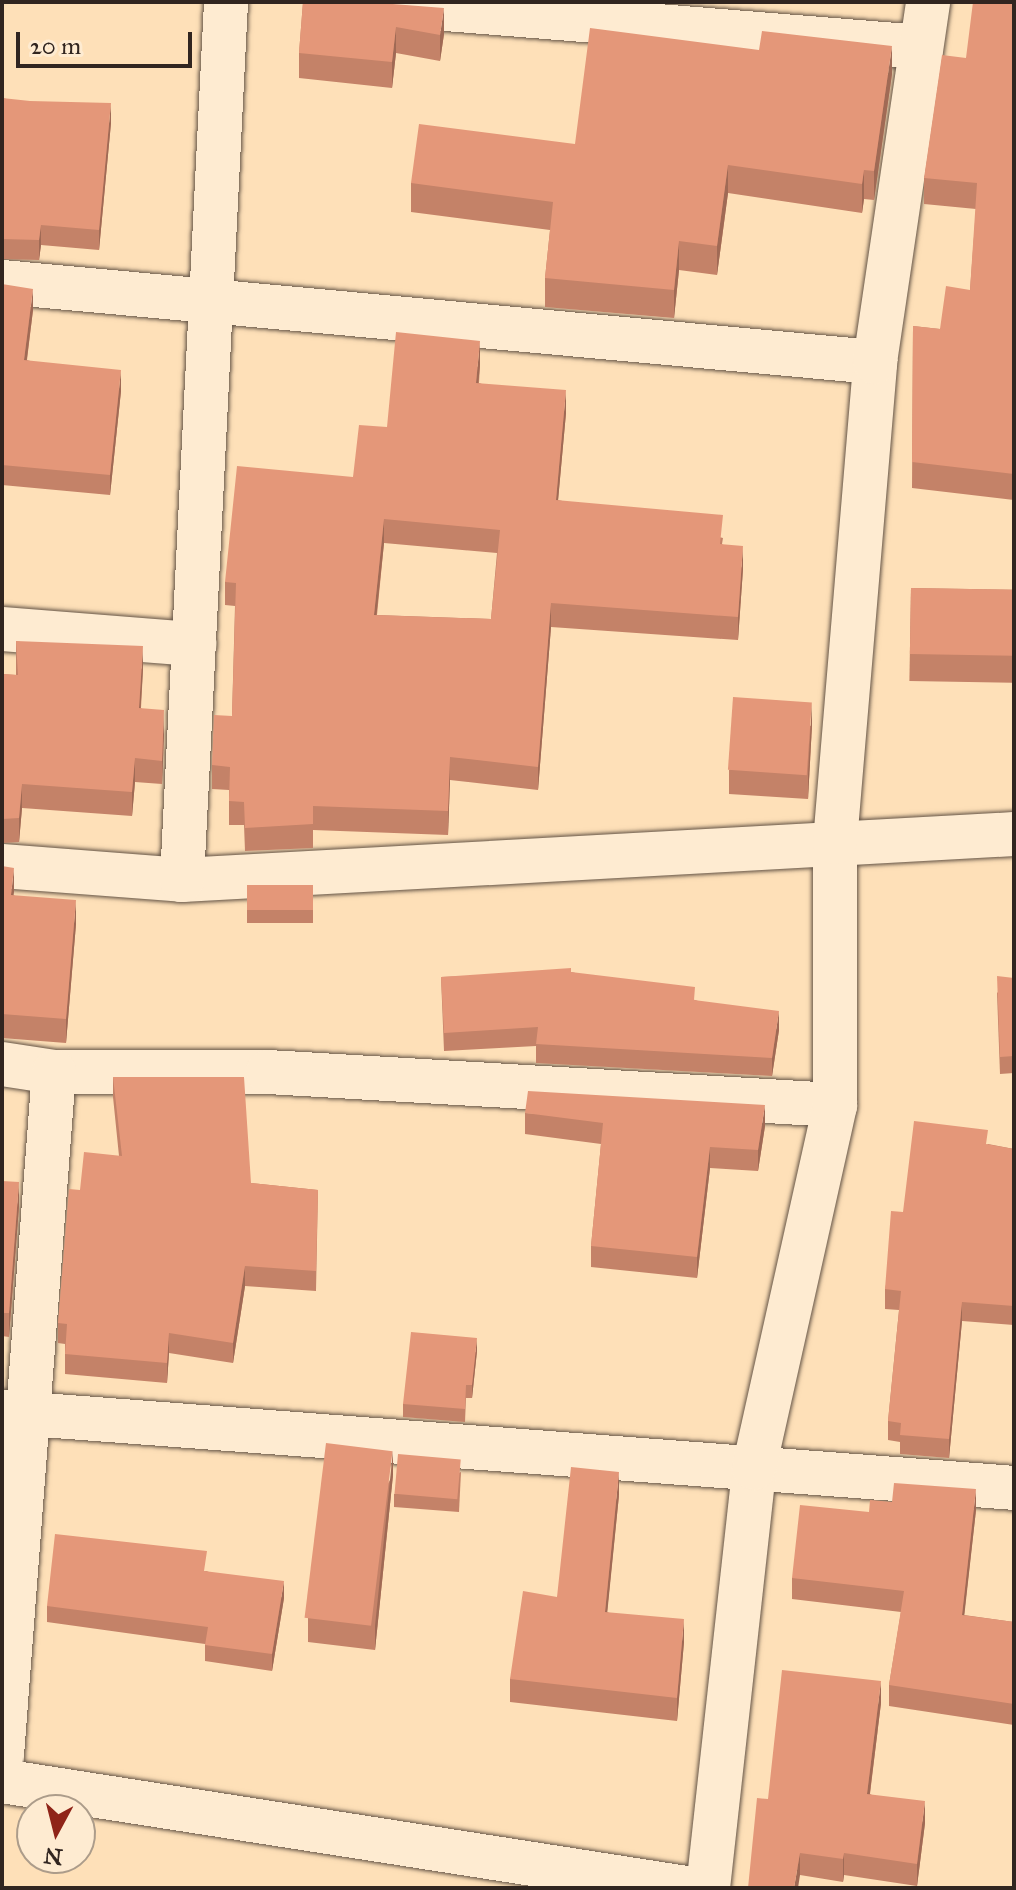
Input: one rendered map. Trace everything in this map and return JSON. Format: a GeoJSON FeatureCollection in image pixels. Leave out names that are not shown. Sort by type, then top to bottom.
{"type":"FeatureCollection","features":[{"type":"Feature","properties":{"kind":"street"},"geometry":{"type":"LineString","coordinates":[[182,880],[226,2]]}},
{"type":"Feature","properties":{"kind":"street"},"geometry":{"type":"LineString","coordinates":[[358,2],[921,47]]}},
{"type":"Feature","properties":{"kind":"street"},"geometry":{"type":"LineString","coordinates":[[708,1888],[754,1468],[835,1105],[835,842],[875,362],[928,2]]}},
{"type":"Feature","properties":{"kind":"street"},"geometry":{"type":"LineString","coordinates":[[2,282],[875,362]]}},
{"type":"Feature","properties":{"kind":"street"},"geometry":{"type":"LineString","coordinates":[[2,629],[194,644]]}},
{"type":"Feature","properties":{"kind":"street"},"geometry":{"type":"LineString","coordinates":[[2,866],[182,880],[1014,834]]}},
{"type":"Feature","properties":{"kind":"street"},"geometry":{"type":"LineString","coordinates":[[2,1064],[54,1072],[268,1072],[835,1105]]}},
{"type":"Feature","properties":{"kind":"street"},"geometry":{"type":"LineString","coordinates":[[2,1755],[14,1414],[54,1072]]}},
{"type":"Feature","properties":{"kind":"street"},"geometry":{"type":"LineString","coordinates":[[14,1414],[1014,1488]]}},
{"type":"Feature","properties":{"kind":"street"},"geometry":{"type":"LineString","coordinates":[[2,1781],[686,1888]]}},
{"type":"Feature","properties":{"kind":"building"},"geometry":{"type":"Polygon","coordinates":[[[303,2],[367,2],[444,8],[440,35],[396,27],[392,62],[299,53],[303,2]]]}},
{"type":"Feature","properties":{"kind":"building"},"geometry":{"type":"Polygon","coordinates":[[[973,2],[1014,2],[1014,474],[912,462],[913,326],[940,329],[946,286],[970,290],[977,183],[924,178],[942,55],[966,58],[973,2]]]}},
{"type":"Feature","properties":{"kind":"building"},"geometry":{"type":"Polygon","coordinates":[[[590,28],[759,50],[762,31],[892,46],[874,171],[864,170],[862,184],[728,165],[717,246],[679,241],[674,290],[545,278],[553,202],[411,183],[419,124],[575,144],[590,28]]]}},
{"type":"Feature","properties":{"kind":"building"},"geometry":{"type":"Polygon","coordinates":[[[2,98],[111,103],[99,230],[41,225],[39,240],[2,239],[2,98]]]}},
{"type":"Feature","properties":{"kind":"building"},"geometry":{"type":"Polygon","coordinates":[[[2,284],[33,289],[24,360],[121,370],[110,475],[2,465],[2,284]]]}},
{"type":"Feature","properties":{"kind":"building"},"geometry":{"type":"Polygon","coordinates":[[[396,332],[480,341],[476,383],[566,390],[556,500],[723,515],[720,544],[743,546],[738,617],[551,603],[538,767],[450,757],[448,811],[313,806],[313,824],[245,828],[244,802],[229,801],[230,767],[212,765],[214,715],[232,716],[236,583],[225,582],[237,466],[353,477],[359,425],[387,427],[396,332]],[[384,519],[374,615],[491,619],[500,530],[384,519]]]}},
{"type":"Feature","properties":{"kind":"building"},"geometry":{"type":"Polygon","coordinates":[[[911,588],[1014,590],[1013,656],[910,654],[911,588]]]}},
{"type":"Feature","properties":{"kind":"building"},"geometry":{"type":"Polygon","coordinates":[[[16,641],[143,646],[139,708],[164,710],[162,761],[135,758],[132,792],[22,784],[19,818],[2,819],[2,674],[18,675],[16,641]]]}},
{"type":"Feature","properties":{"kind":"building"},"geometry":{"type":"Polygon","coordinates":[[[733,697],[812,703],[807,775],[728,770],[733,697]]]}},
{"type":"Feature","properties":{"kind":"building"},"geometry":{"type":"Polygon","coordinates":[[[2,866],[14,868],[11,895],[76,900],[66,1019],[2,1014],[2,866]]]}},
{"type":"Feature","properties":{"kind":"building"},"geometry":{"type":"Polygon","coordinates":[[[247,885],[313,885],[313,910],[247,910],[247,885]]]}},
{"type":"Feature","properties":{"kind":"building"},"geometry":{"type":"Polygon","coordinates":[[[571,968],[571,972],[695,987],[694,1000],[779,1011],[772,1058],[536,1044],[538,1027],[444,1033],[441,977],[571,968]]]}},
{"type":"Feature","properties":{"kind":"building"},"geometry":{"type":"Polygon","coordinates":[[[997,976],[1014,978],[1014,1056],[1000,1057],[997,976]]]}},
{"type":"Feature","properties":{"kind":"building"},"geometry":{"type":"Polygon","coordinates":[[[113,1077],[244,1077],[251,1183],[318,1190],[316,1271],[245,1266],[233,1343],[169,1333],[167,1363],[65,1354],[67,1324],[58,1323],[69,1189],[80,1190],[84,1152],[122,1156],[113,1077]]]}},
{"type":"Feature","properties":{"kind":"building"},"geometry":{"type":"Polygon","coordinates":[[[528,1091],[765,1105],[758,1150],[710,1147],[697,1257],[591,1246],[603,1123],[525,1113],[528,1091]]]}},
{"type":"Feature","properties":{"kind":"building"},"geometry":{"type":"Polygon","coordinates":[[[914,1121],[988,1130],[986,1144],[1014,1149],[1014,1306],[962,1302],[949,1439],[900,1435],[901,1423],[888,1421],[901,1291],[885,1289],[891,1211],[903,1212],[914,1121]]]}},
{"type":"Feature","properties":{"kind":"building"},"geometry":{"type":"Polygon","coordinates":[[[2,1181],[19,1182],[9,1313],[2,1313],[2,1181]]]}},
{"type":"Feature","properties":{"kind":"building"},"geometry":{"type":"Polygon","coordinates":[[[411,1332],[477,1338],[472,1385],[466,1385],[465,1409],[403,1404],[411,1332]]]}},
{"type":"Feature","properties":{"kind":"building"},"geometry":{"type":"Polygon","coordinates":[[[326,1443],[393,1451],[371,1626],[305,1618],[326,1443]]]}},
{"type":"Feature","properties":{"kind":"building"},"geometry":{"type":"Polygon","coordinates":[[[398,1454],[461,1459],[457,1499],[395,1494],[398,1454]]]}},
{"type":"Feature","properties":{"kind":"building"},"geometry":{"type":"Polygon","coordinates":[[[571,1467],[619,1472],[605,1612],[684,1619],[677,1698],[510,1679],[523,1591],[557,1597],[571,1467]]]}},
{"type":"Feature","properties":{"kind":"building"},"geometry":{"type":"Polygon","coordinates":[[[894,1483],[976,1489],[962,1615],[1014,1622],[1014,1704],[889,1685],[904,1591],[792,1578],[800,1505],[869,1512],[870,1500],[892,1502],[894,1483]]]}},
{"type":"Feature","properties":{"kind":"building"},"geometry":{"type":"Polygon","coordinates":[[[55,1534],[207,1551],[204,1571],[284,1581],[272,1654],[205,1645],[208,1627],[47,1606],[55,1534]]]}},
{"type":"Feature","properties":{"kind":"building"},"geometry":{"type":"Polygon","coordinates":[[[782,1670],[881,1681],[867,1794],[925,1801],[917,1864],[844,1853],[843,1859],[800,1853],[794,1888],[748,1888],[757,1798],[768,1799],[782,1670]]]}}]}
